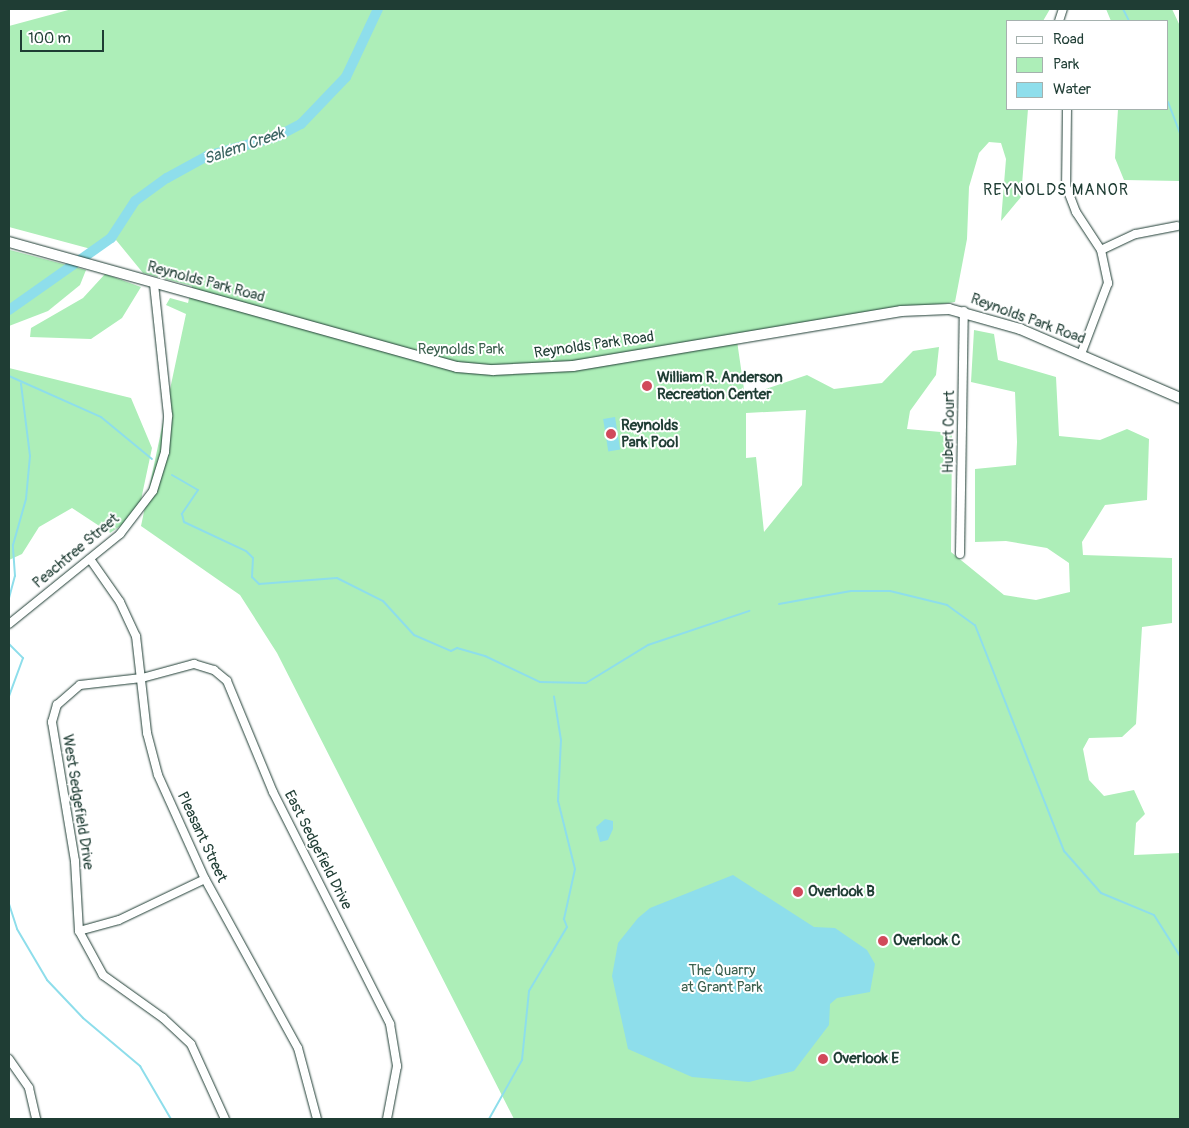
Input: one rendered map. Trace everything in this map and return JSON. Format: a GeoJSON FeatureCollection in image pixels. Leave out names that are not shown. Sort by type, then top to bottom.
{"type":"FeatureCollection","features":[{"type":"Feature","properties":{"kind":"main road","name":"Reynolds Park Road"},"geometry":{"type":"LineString","coordinates":[[9,242],[428,360],[493,370],[592,363],[901,311],[964,311],[1081,354],[1180,398]]}},
{"type":"Feature","properties":{"kind":"street"},"geometry":{"type":"LineString","coordinates":[[1068,110],[1066,186],[1076,212],[1101,250],[1107,291],[1081,354]]}},
{"type":"Feature","properties":{"kind":"street"},"geometry":{"type":"LineString","coordinates":[[1101,250],[1136,234],[1176,226]]}},
{"type":"Feature","properties":{"kind":"street","name":"Peachtree Street"},"geometry":{"type":"LineString","coordinates":[[9,624],[90,559],[140,511],[153,491],[165,452],[168,415],[154,284]]}},
{"type":"Feature","properties":{"kind":"street","name":"Hubert Court"},"geometry":{"type":"LineString","coordinates":[[960,554],[964,311]]}},
{"type":"Feature","properties":{"kind":"street","name":"Pleasant Street"},"geometry":{"type":"LineString","coordinates":[[90,559],[130,621],[142,678],[151,757],[205,879],[281,1010],[298,1048],[317,1119]]}},
{"type":"Feature","properties":{"kind":"street","name":"East Sedgefield Drive"},"geometry":{"type":"LineString","coordinates":[[142,678],[199,665],[222,675],[232,687],[273,792],[390,1024],[397,1066],[387,1119]]}},
{"type":"Feature","properties":{"kind":"street","name":"West Sedgefield Drive"},"geometry":{"type":"LineString","coordinates":[[142,678],[80,685],[64,697],[53,715],[75,861],[79,931],[103,974],[191,1044],[225,1119]]}},
{"type":"Feature","properties":{"kind":"street"},"geometry":{"type":"LineString","coordinates":[[79,931],[119,920],[205,879]]}},
{"type":"Feature","properties":{"kind":"street"},"geometry":{"type":"LineString","coordinates":[[9,1059],[29,1088],[36,1119]]}},
{"type":"Feature","properties":{"kind":"green space"},"geometry":{"type":"Polygon","coordinates":[[[72,9],[1050,9],[1044,20],[1006,20],[1006,110],[1028,110],[1021,197],[1001,221],[1006,159],[1001,143],[989,142],[979,153],[969,187],[967,239],[955,302],[736,334],[745,396],[807,375],[834,389],[882,383],[913,351],[939,347],[936,375],[910,411],[907,429],[952,433],[951,552],[1004,595],[1036,600],[1070,592],[1069,563],[1047,548],[1006,541],[975,542],[975,469],[1016,465],[1017,442],[1015,392],[971,382],[974,330],[994,334],[998,360],[1056,377],[1059,436],[1100,440],[1127,429],[1149,439],[1147,500],[1105,505],[1082,542],[1083,555],[1172,558],[1172,623],[1142,627],[1136,724],[1122,737],[1089,738],[1083,749],[1089,780],[1104,796],[1134,790],[1145,814],[1136,823],[1134,855],[1180,853],[1180,1119],[514,1119],[277,653],[240,595],[141,526],[186,314],[166,305],[170,298],[188,303],[192,286],[143,273],[116,240],[91,249],[9,227],[9,26],[72,9]],[[806,410],[746,413],[746,458],[756,457],[764,532],[802,485],[806,410]]]}},
{"type":"Feature","properties":{"kind":"green space"},"geometry":{"type":"Polygon","coordinates":[[[1106,9],[1172,9],[1180,26],[1180,181],[1124,180],[1115,158],[1118,110],[1169,110],[1169,20],[1111,20],[1106,9]]]}},
{"type":"Feature","properties":{"kind":"green space"},"geometry":{"type":"Polygon","coordinates":[[[10,250],[86,270],[80,285],[48,311],[9,326],[10,250]]]}},
{"type":"Feature","properties":{"kind":"green space"},"geometry":{"type":"Polygon","coordinates":[[[105,274],[141,287],[122,318],[91,339],[30,337],[31,328],[83,298],[105,274]]]}},
{"type":"Feature","properties":{"kind":"green space"},"geometry":{"type":"Polygon","coordinates":[[[9,368],[131,398],[152,448],[138,514],[110,533],[72,508],[39,527],[22,554],[9,560],[9,368]]]}},
{"type":"Feature","properties":{"kind":"water","name":"Reynolds Park Pool"},"geometry":{"type":"Polygon","coordinates":[[[615,417],[620,450],[608,451],[603,419],[615,417]]]}},
{"type":"Feature","properties":{"kind":"water"},"geometry":{"type":"Polygon","coordinates":[[[605,819],[613,821],[613,829],[608,840],[600,842],[596,827],[605,819]]]}},
{"type":"Feature","properties":{"kind":"water"},"geometry":{"type":"Polygon","coordinates":[[[733,875],[814,927],[835,928],[867,950],[875,964],[870,992],[837,998],[830,1004],[829,1025],[794,1071],[749,1082],[692,1077],[628,1049],[612,976],[618,943],[638,918],[650,908],[733,875]]]}},
{"type":"Feature","properties":{"kind":"waterway","name":"Salem Creek"},"geometry":{"type":"LineString","coordinates":[[9,310],[111,238],[135,201],[167,178],[207,156],[278,136],[301,124],[346,77],[378,9]]}},
{"type":"Feature","properties":{"kind":"waterway"},"geometry":{"type":"LineString","coordinates":[[1123,9],[1128,20]]}},
{"type":"Feature","properties":{"kind":"waterway"},"geometry":{"type":"LineString","coordinates":[[1169,105],[1180,134]]}},
{"type":"Feature","properties":{"kind":"waterway"},"geometry":{"type":"LineString","coordinates":[[9,376],[101,417],[152,459]]}},
{"type":"Feature","properties":{"kind":"waterway"},"geometry":{"type":"LineString","coordinates":[[9,598],[15,576],[13,545],[26,499],[30,456],[21,384]]}},
{"type":"Feature","properties":{"kind":"waterway"},"geometry":{"type":"LineString","coordinates":[[172,475],[198,490],[182,514],[184,522],[246,551],[253,558],[252,577],[259,584],[337,578],[383,601],[414,635],[451,651],[457,648],[485,656],[540,682],[586,683],[648,645],[749,611]]}},
{"type":"Feature","properties":{"kind":"waterway"},"geometry":{"type":"LineString","coordinates":[[779,604],[851,591],[890,591],[947,605],[975,625],[1064,851],[1101,893],[1154,915],[1180,956]]}},
{"type":"Feature","properties":{"kind":"waterway"},"geometry":{"type":"LineString","coordinates":[[9,644],[23,658],[9,696]]}},
{"type":"Feature","properties":{"kind":"waterway"},"geometry":{"type":"LineString","coordinates":[[489,1119],[522,1060],[529,991],[567,927],[564,919],[575,869],[558,801],[561,740],[554,697]]}},
{"type":"Feature","properties":{"kind":"waterway"},"geometry":{"type":"LineString","coordinates":[[9,806],[9,837]]}},
{"type":"Feature","properties":{"kind":"waterway"},"geometry":{"type":"LineString","coordinates":[[9,904],[17,929],[47,980],[83,1018],[140,1066],[171,1119]]}},
{"type":"Feature","properties":{"kind":"place","name":"William R. Anderson Recreation Center"},"geometry":{"type":"Point","coordinates":[647,386]}},
{"type":"Feature","properties":{"kind":"place","name":"Reynolds Park Pool"},"geometry":{"type":"Point","coordinates":[611,434]}},
{"type":"Feature","properties":{"kind":"place","name":"Overlook B"},"geometry":{"type":"Point","coordinates":[798,892]}},
{"type":"Feature","properties":{"kind":"place","name":"Overlook C"},"geometry":{"type":"Point","coordinates":[883,941]}},
{"type":"Feature","properties":{"kind":"place","name":"Overlook E"},"geometry":{"type":"Point","coordinates":[823,1059]}},
{"type":"Feature","properties":{"kind":"district","name":"REYNOLDS MANOR"},"geometry":{"type":"Point","coordinates":[1056,190]}},
{"type":"Feature","properties":{"kind":"park label","name":"Reynolds Park"},"geometry":{"type":"Point","coordinates":[461,350]}},
{"type":"Feature","properties":{"kind":"park label","name":"The Quarry at Grant Park"},"geometry":{"type":"Point","coordinates":[722,978]}}]}
